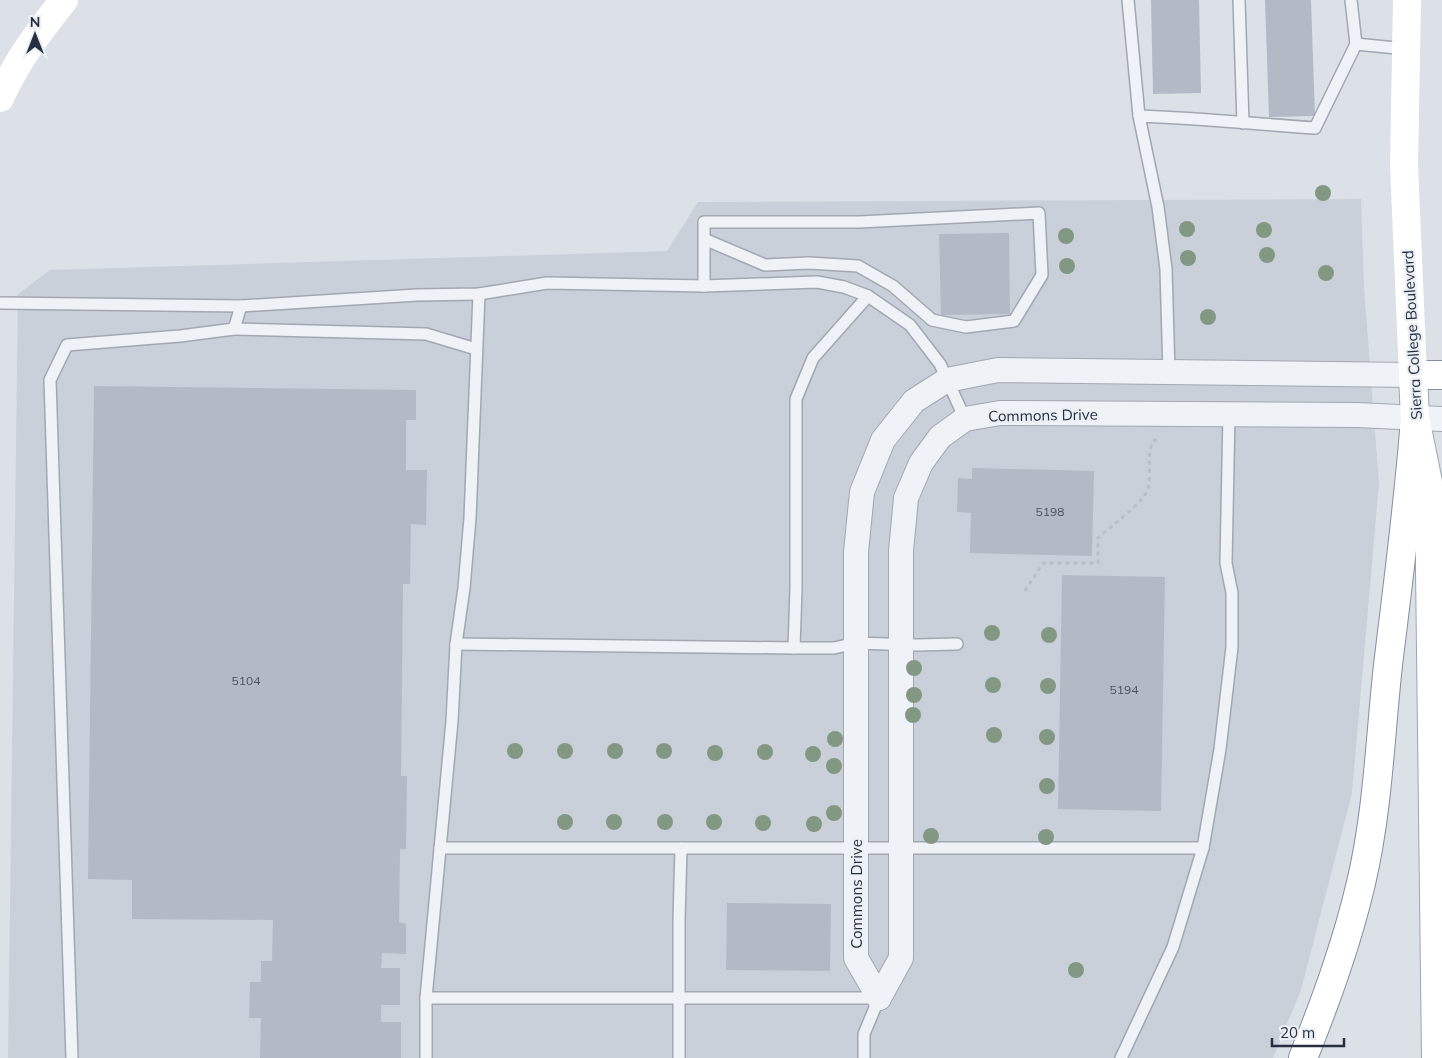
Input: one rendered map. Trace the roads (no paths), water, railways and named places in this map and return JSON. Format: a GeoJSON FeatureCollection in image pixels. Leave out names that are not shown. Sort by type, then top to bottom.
{"type":"FeatureCollection","features":[{"type":"Feature","properties":{"kind":"main road"},"geometry":{"type":"LineString","coordinates":[[0,98],[21,59],[43,26],[64,0]]}},
{"type":"Feature","properties":{"kind":"main road","name":"Sierra College Boulevard"},"geometry":{"type":"LineString","coordinates":[[1407,0],[1404,165],[1415,418],[1429,487],[1436,1058]]}},
{"type":"Feature","properties":{"kind":"main road"},"geometry":{"type":"LineString","coordinates":[[1414,375],[1442,375]]}},
{"type":"Feature","properties":{"kind":"main road"},"geometry":{"type":"LineString","coordinates":[[1303,1058],[1347,940],[1362,881],[1374,814],[1388,668],[1410,486],[1415,418]]}},
{"type":"Feature","properties":{"kind":"street","name":"Commons Drive"},"geometry":{"type":"LineString","coordinates":[[879,998],[856,958],[856,552],[862,492],[883,440],[914,401],[947,380],[998,370],[1414,375]]}},
{"type":"Feature","properties":{"kind":"street","name":"Commons Drive"},"geometry":{"type":"LineString","coordinates":[[879,998],[901,958],[901,551],[906,498],[921,463],[940,437],[966,419],[1000,413],[1357,415],[1442,419]]}},
{"type":"Feature","properties":{"kind":"lane"},"geometry":{"type":"LineString","coordinates":[[1128,0],[1139,116],[1158,207],[1164,260],[1169,373]]}},
{"type":"Feature","properties":{"kind":"lane"},"geometry":{"type":"LineString","coordinates":[[1238,0],[1243,123]]}},
{"type":"Feature","properties":{"kind":"lane"},"geometry":{"type":"LineString","coordinates":[[1139,116],[1202,118],[1315,128],[1356,44],[1351,0]]}},
{"type":"Feature","properties":{"kind":"lane"},"geometry":{"type":"LineString","coordinates":[[1356,44],[1406,49]]}},
{"type":"Feature","properties":{"kind":"lane"},"geometry":{"type":"LineString","coordinates":[[704,239],[765,265],[809,263],[858,266],[893,286],[932,320],[966,327],[1014,321],[1042,275],[1039,213],[859,222],[704,222],[704,239],[704,286]]}},
{"type":"Feature","properties":{"kind":"lane"},"geometry":{"type":"LineString","coordinates":[[0,303],[241,306],[417,295],[479,294],[547,284],[704,286],[817,282],[844,287],[868,296],[910,325],[940,364],[966,419]]}},
{"type":"Feature","properties":{"kind":"lane"},"geometry":{"type":"LineString","coordinates":[[426,1058],[426,998],[452,722],[456,644],[464,588],[470,518],[479,294]]}},
{"type":"Feature","properties":{"kind":"lane"},"geometry":{"type":"LineString","coordinates":[[794,648],[796,588],[796,399],[813,358],[868,296]]}},
{"type":"Feature","properties":{"kind":"lane"},"geometry":{"type":"LineString","coordinates":[[234,329],[241,306]]}},
{"type":"Feature","properties":{"kind":"lane"},"geometry":{"type":"LineString","coordinates":[[72,1058],[50,380],[67,346],[234,329],[426,334],[476,350]]}},
{"type":"Feature","properties":{"kind":"lane"},"geometry":{"type":"LineString","coordinates":[[1121,1058],[1174,947],[1203,848],[1220,749],[1232,647],[1232,593],[1226,563],[1229,414]]}},
{"type":"Feature","properties":{"kind":"lane"},"geometry":{"type":"LineString","coordinates":[[456,644],[794,648],[834,648],[856,643],[957,644]]}},
{"type":"Feature","properties":{"kind":"lane"},"geometry":{"type":"LineString","coordinates":[[440,848],[1203,848]]}},
{"type":"Feature","properties":{"kind":"lane"},"geometry":{"type":"LineString","coordinates":[[679,1058],[678,920],[681,848]]}},
{"type":"Feature","properties":{"kind":"lane"},"geometry":{"type":"LineString","coordinates":[[426,998],[879,998],[864,1034],[864,1058]]}}]}
